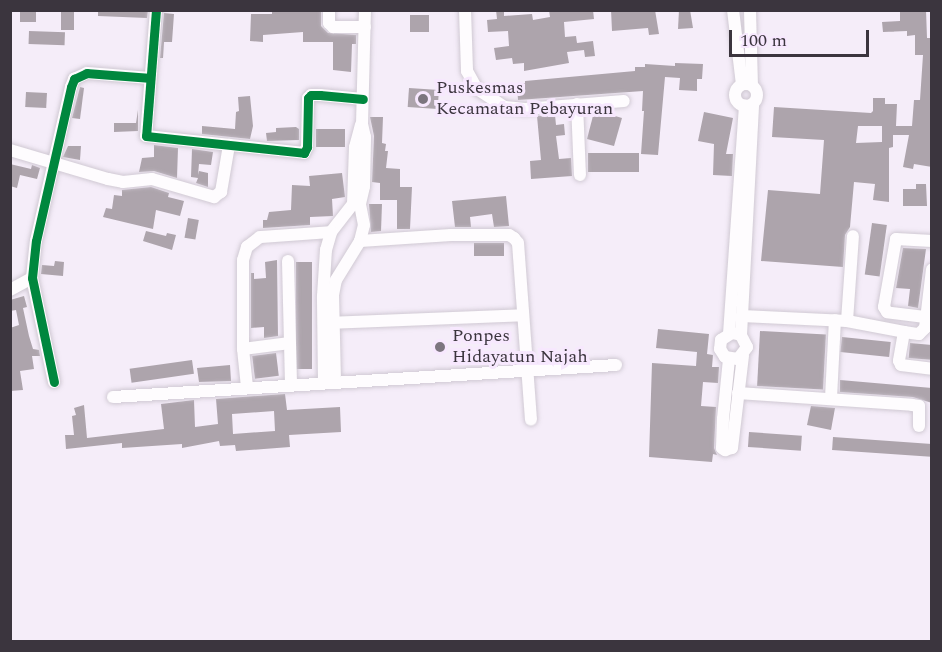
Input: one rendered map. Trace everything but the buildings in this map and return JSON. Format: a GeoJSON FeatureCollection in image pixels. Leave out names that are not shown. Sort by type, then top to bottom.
{"type":"FeatureCollection","features":[{"type":"Feature","properties":{"kind":"street"},"geometry":{"type":"LineString","coordinates":[[156,10],[146,136],[304,153],[307,150],[308,98],[320,95],[363,99]]}},
{"type":"Feature","properties":{"kind":"street"},"geometry":{"type":"LineString","coordinates":[[329,10],[329,23],[333,27],[365,27]]}},
{"type":"Feature","properties":{"kind":"street"},"geometry":{"type":"LineString","coordinates":[[331,278],[360,241],[364,225],[356,204],[355,147],[362,124],[365,10]]}},
{"type":"Feature","properties":{"kind":"street"},"geometry":{"type":"LineString","coordinates":[[465,10],[467,71],[477,89],[509,108],[624,100]]}},
{"type":"Feature","properties":{"kind":"street"},"geometry":{"type":"LineString","coordinates":[[729,359],[723,419],[722,445],[725,450],[732,448],[742,356],[747,347],[735,334],[749,105],[758,94],[747,85],[733,10]]}},
{"type":"Feature","properties":{"kind":"street"},"geometry":{"type":"LineString","coordinates":[[747,85],[750,10]]}},
{"type":"Feature","properties":{"kind":"street"},"geometry":{"type":"LineString","coordinates":[[54,382],[32,278],[36,241],[56,164],[74,79],[87,73],[150,78]]}},
{"type":"Feature","properties":{"kind":"street"},"geometry":{"type":"LineString","coordinates":[[747,85],[736,90],[735,96],[737,101],[749,105]]}},
{"type":"Feature","properties":{"kind":"street"},"geometry":{"type":"LineString","coordinates":[[577,104],[580,175]]}},
{"type":"Feature","properties":{"kind":"street"},"geometry":{"type":"LineString","coordinates":[[735,334],[741,316],[749,105]]}},
{"type":"Feature","properties":{"kind":"street"},"geometry":{"type":"LineString","coordinates":[[10,150],[108,179],[123,182],[152,179],[217,196],[221,192],[229,145]]}},
{"type":"Feature","properties":{"kind":"street"},"geometry":{"type":"LineString","coordinates":[[329,383],[331,278],[325,260],[331,232],[356,204]]}},
{"type":"Feature","properties":{"kind":"street"},"geometry":{"type":"LineString","coordinates":[[246,387],[243,349],[243,260],[252,241],[260,237],[331,232]]}},
{"type":"Feature","properties":{"kind":"street"},"geometry":{"type":"LineString","coordinates":[[360,241],[451,235],[509,235],[514,238],[518,243],[531,420]]}},
{"type":"Feature","properties":{"kind":"street"},"geometry":{"type":"LineString","coordinates":[[831,398],[853,236]]}},
{"type":"Feature","properties":{"kind":"street"},"geometry":{"type":"LineString","coordinates":[[925,317],[887,312],[884,307],[896,239],[900,237],[932,241]]}},
{"type":"Feature","properties":{"kind":"street"},"geometry":{"type":"LineString","coordinates":[[288,261],[291,385]]}},
{"type":"Feature","properties":{"kind":"street"},"geometry":{"type":"LineString","coordinates":[[741,316],[841,321],[921,333],[932,269]]}},
{"type":"Feature","properties":{"kind":"street"},"geometry":{"type":"LineString","coordinates":[[10,290],[32,278]]}},
{"type":"Feature","properties":{"kind":"street"},"geometry":{"type":"LineString","coordinates":[[329,323],[523,315]]}},
{"type":"Feature","properties":{"kind":"street"},"geometry":{"type":"LineString","coordinates":[[904,332],[898,361],[901,365],[932,369]]}},
{"type":"Feature","properties":{"kind":"street"},"geometry":{"type":"LineString","coordinates":[[729,359],[722,353],[720,344],[724,336],[735,334]]}},
{"type":"Feature","properties":{"kind":"street"},"geometry":{"type":"LineString","coordinates":[[243,349],[290,343]]}},
{"type":"Feature","properties":{"kind":"street"},"geometry":{"type":"LineString","coordinates":[[729,359],[742,356]]}},
{"type":"Feature","properties":{"kind":"street"},"geometry":{"type":"LineString","coordinates":[[113,397],[616,365]]}},
{"type":"Feature","properties":{"kind":"street"},"geometry":{"type":"LineString","coordinates":[[738,393],[919,406],[919,426]]}},
{"type":"Feature","properties":{"kind":"cycle path"},"geometry":{"type":"LineString","coordinates":[[156,10],[146,136],[304,153],[307,147],[308,98],[311,95],[363,99]]}},
{"type":"Feature","properties":{"kind":"cycle path"},"geometry":{"type":"LineString","coordinates":[[54,382],[32,278],[36,241],[71,87],[74,79],[87,73],[150,78]]}},
{"type":"Feature","properties":{"kind":"place","name":"Puskesmas Kecamatan Pebayuran"},"geometry":{"type":"Point","coordinates":[423,99]}},
{"type":"Feature","properties":{"kind":"place","name":"Ponpes Hidayatun Najah"},"geometry":{"type":"Point","coordinates":[440,347]}}]}
